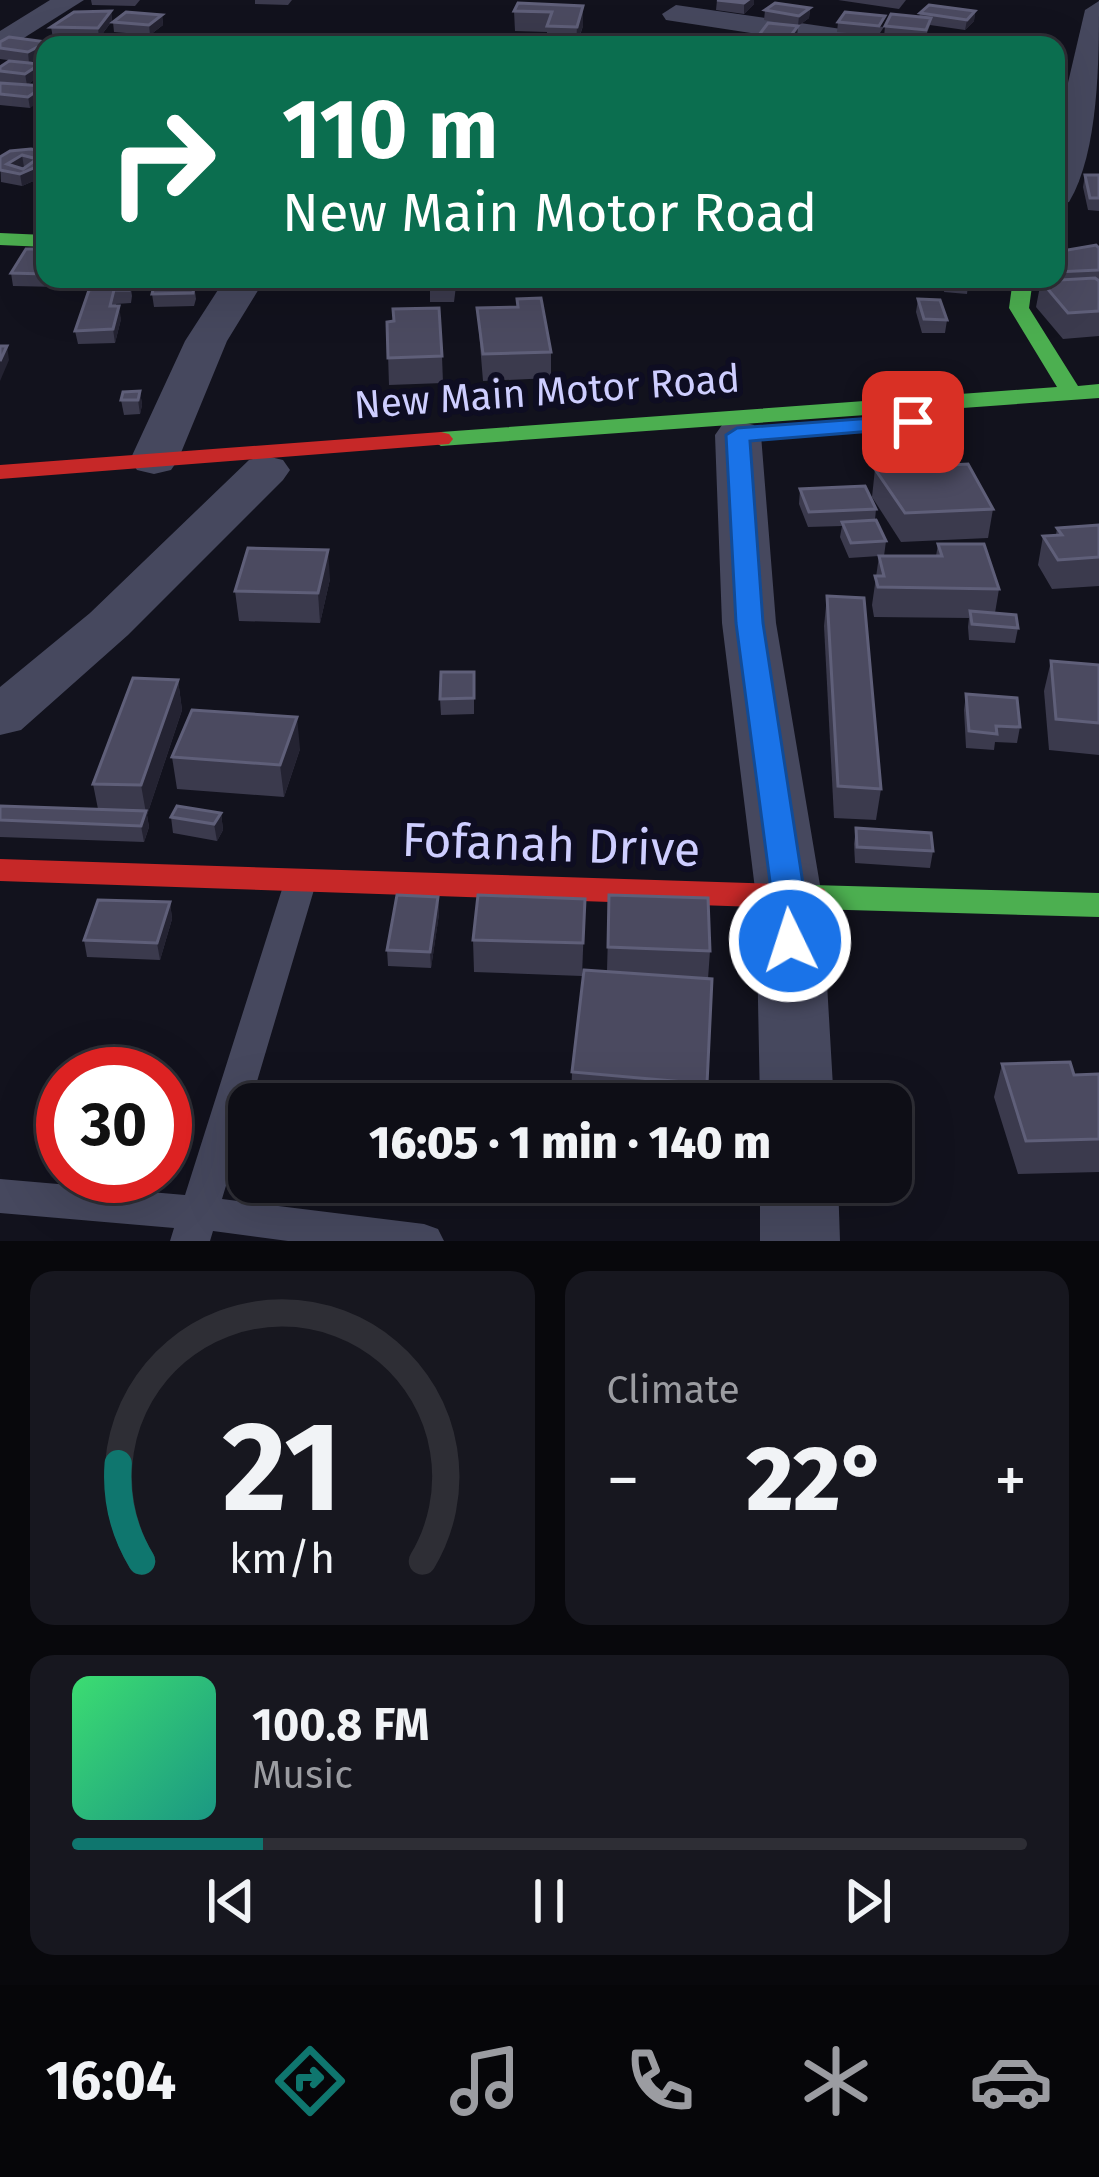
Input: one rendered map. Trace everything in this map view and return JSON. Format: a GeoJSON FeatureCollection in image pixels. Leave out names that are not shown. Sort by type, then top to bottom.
{"type":"FeatureCollection","features":[{"type":"Feature","properties":{"kind":"main road"},"geometry":{"type":"LineString","coordinates":[[0,239],[36,241]]}},
{"type":"Feature","properties":{"kind":"main road"},"geometry":{"type":"LineString","coordinates":[[1022,288],[1019,308],[1085,392]]}},
{"type":"Feature","properties":{"kind":"main road","name":"New Main Motor Road"},"geometry":{"type":"LineString","coordinates":[[0,472],[1085,392]]}},
{"type":"Feature","properties":{"kind":"main road","name":"New Main Motor Road"},"geometry":{"type":"LineString","coordinates":[[0,489],[1099,409]]}},
{"type":"Feature","properties":{"kind":"main road","name":"Fofanah Drive"},"geometry":{"type":"LineString","coordinates":[[0,870],[1099,905]]}},
{"type":"Feature","properties":{"kind":"street"},"geometry":{"type":"LineString","coordinates":[[0,44],[70,0]]}},
{"type":"Feature","properties":{"kind":"street"},"geometry":{"type":"LineString","coordinates":[[1065,144],[1099,10]]}},
{"type":"Feature","properties":{"kind":"street"},"geometry":{"type":"LineString","coordinates":[[676,14],[828,36]]}},
{"type":"Feature","properties":{"kind":"street"},"geometry":{"type":"LineString","coordinates":[[154,460],[206,340],[238,288]]}},
{"type":"Feature","properties":{"kind":"street"},"geometry":{"type":"LineString","coordinates":[[737,435],[749,623],[789,897],[796,1083]]}},
{"type":"Feature","properties":{"kind":"street"},"geometry":{"type":"LineString","coordinates":[[0,717],[110,624],[266,470]]}},
{"type":"Feature","properties":{"kind":"street"},"geometry":{"type":"LineString","coordinates":[[799,1203],[800,1241]]}},
{"type":"Feature","properties":{"kind":"lane"},"geometry":{"type":"LineString","coordinates":[[195,1227],[300,883]]}},
{"type":"Feature","properties":{"kind":"lane"},"geometry":{"type":"LineString","coordinates":[[0,1196],[195,1227],[424,1241]]}},
{"type":"Feature","properties":{"kind":"building"},"geometry":{"type":"Polygon","coordinates":[[[518,3],[583,6],[577,27],[547,26],[552,12],[514,11],[518,3]]]}},
{"type":"Feature","properties":{"kind":"building"},"geometry":{"type":"Polygon","coordinates":[[[775,3],[810,8],[799,16],[765,10],[775,3]]]}},
{"type":"Feature","properties":{"kind":"building"},"geometry":{"type":"Polygon","coordinates":[[[929,5],[975,11],[967,20],[920,13],[929,5]]]}},
{"type":"Feature","properties":{"kind":"building"},"geometry":{"type":"Polygon","coordinates":[[[111,11],[98,28],[51,27],[74,12],[111,11]]]}},
{"type":"Feature","properties":{"kind":"building"},"geometry":{"type":"Polygon","coordinates":[[[126,12],[162,15],[149,25],[113,22],[126,12]]]}},
{"type":"Feature","properties":{"kind":"building"},"geometry":{"type":"Polygon","coordinates":[[[845,12],[885,16],[879,26],[838,22],[845,12]]]}},
{"type":"Feature","properties":{"kind":"building"},"geometry":{"type":"Polygon","coordinates":[[[891,14],[931,18],[926,30],[885,26],[891,14]]]}},
{"type":"Feature","properties":{"kind":"building"},"geometry":{"type":"Polygon","coordinates":[[[768,23],[798,26],[790,36],[759,35],[768,23]]]}},
{"type":"Feature","properties":{"kind":"building"},"geometry":{"type":"Polygon","coordinates":[[[9,37],[36,41],[36,48],[28,52],[0,48],[0,42],[9,37]]]}},
{"type":"Feature","properties":{"kind":"building"},"geometry":{"type":"Polygon","coordinates":[[[9,61],[36,64],[25,74],[0,71],[9,61]]]}},
{"type":"Feature","properties":{"kind":"building"},"geometry":{"type":"Polygon","coordinates":[[[0,83],[36,85],[28,97],[0,94],[0,83]]]}},
{"type":"Feature","properties":{"kind":"building"},"geometry":{"type":"Polygon","coordinates":[[[36,150],[36,159],[22,155],[7,164],[23,169],[36,160],[36,167],[20,174],[0,170],[0,157],[10,151],[36,150]]]}},
{"type":"Feature","properties":{"kind":"building"},"geometry":{"type":"Polygon","coordinates":[[[1085,175],[1099,175],[1099,198],[1090,198],[1085,175]]]}},
{"type":"Feature","properties":{"kind":"building"},"geometry":{"type":"Polygon","coordinates":[[[1096,245],[1099,270],[1065,272],[1065,250],[1096,245]]]}},
{"type":"Feature","properties":{"kind":"building"},"geometry":{"type":"Polygon","coordinates":[[[26,249],[36,249],[36,274],[11,273],[26,249]]]}},
{"type":"Feature","properties":{"kind":"building"},"geometry":{"type":"Polygon","coordinates":[[[1065,280],[1099,281],[1099,311],[1068,313],[1047,288],[1065,288],[1065,280]]]}},
{"type":"Feature","properties":{"kind":"building"},"geometry":{"type":"Polygon","coordinates":[[[129,288],[114,290],[110,306],[119,306],[113,329],[75,331],[89,290],[129,288]]]}},
{"type":"Feature","properties":{"kind":"building"},"geometry":{"type":"Polygon","coordinates":[[[154,288],[194,288],[193,293],[152,294],[154,288]]]}},
{"type":"Feature","properties":{"kind":"building"},"geometry":{"type":"Polygon","coordinates":[[[541,298],[551,352],[483,354],[477,308],[518,307],[517,299],[541,298]]]}},
{"type":"Feature","properties":{"kind":"building"},"geometry":{"type":"Polygon","coordinates":[[[918,299],[940,300],[947,320],[924,319],[918,299]]]}},
{"type":"Feature","properties":{"kind":"building"},"geometry":{"type":"Polygon","coordinates":[[[439,308],[442,356],[388,358],[387,322],[394,321],[393,309],[439,308]]]}},
{"type":"Feature","properties":{"kind":"building"},"geometry":{"type":"Polygon","coordinates":[[[140,391],[138,400],[121,400],[123,392],[140,391]]]}},
{"type":"Feature","properties":{"kind":"building"},"geometry":{"type":"Polygon","coordinates":[[[968,464],[993,509],[905,513],[875,469],[968,464]]]}},
{"type":"Feature","properties":{"kind":"building"},"geometry":{"type":"Polygon","coordinates":[[[865,486],[876,509],[809,512],[800,489],[865,486]]]}},
{"type":"Feature","properties":{"kind":"building"},"geometry":{"type":"Polygon","coordinates":[[[876,520],[886,541],[851,543],[842,522],[876,520]]]}},
{"type":"Feature","properties":{"kind":"building"},"geometry":{"type":"Polygon","coordinates":[[[1099,525],[1099,557],[1058,560],[1043,536],[1062,535],[1057,528],[1099,525]]]}},
{"type":"Feature","properties":{"kind":"building"},"geometry":{"type":"Polygon","coordinates":[[[938,544],[984,544],[999,589],[878,587],[875,576],[884,576],[879,556],[942,556],[938,544]]]}},
{"type":"Feature","properties":{"kind":"building"},"geometry":{"type":"Polygon","coordinates":[[[248,548],[328,550],[318,593],[235,591],[248,548]]]}},
{"type":"Feature","properties":{"kind":"building"},"geometry":{"type":"Polygon","coordinates":[[[827,596],[864,598],[881,789],[838,786],[827,596]]]}},
{"type":"Feature","properties":{"kind":"building"},"geometry":{"type":"Polygon","coordinates":[[[970,611],[1016,615],[1018,628],[972,624],[970,611]]]}},
{"type":"Feature","properties":{"kind":"building"},"geometry":{"type":"Polygon","coordinates":[[[1051,661],[1099,665],[1099,723],[1056,719],[1051,661]]]}},
{"type":"Feature","properties":{"kind":"building"},"geometry":{"type":"Polygon","coordinates":[[[441,672],[474,672],[474,698],[440,699],[441,672]]]}},
{"type":"Feature","properties":{"kind":"building"},"geometry":{"type":"Polygon","coordinates":[[[133,678],[178,680],[141,785],[93,784],[133,678]]]}},
{"type":"Feature","properties":{"kind":"building"},"geometry":{"type":"Polygon","coordinates":[[[966,694],[1017,698],[1020,727],[996,726],[997,734],[969,731],[966,694]]]}},
{"type":"Feature","properties":{"kind":"building"},"geometry":{"type":"Polygon","coordinates":[[[192,710],[297,717],[280,765],[172,757],[192,710]]]}},
{"type":"Feature","properties":{"kind":"building"},"geometry":{"type":"Polygon","coordinates":[[[0,806],[146,811],[141,826],[0,820],[0,806]]]}},
{"type":"Feature","properties":{"kind":"building"},"geometry":{"type":"Polygon","coordinates":[[[177,806],[221,813],[214,824],[171,817],[177,806]]]}},
{"type":"Feature","properties":{"kind":"building"},"geometry":{"type":"Polygon","coordinates":[[[856,828],[931,833],[933,851],[857,847],[856,828]]]}},
{"type":"Feature","properties":{"kind":"building"},"geometry":{"type":"Polygon","coordinates":[[[397,895],[438,897],[430,952],[387,950],[397,895]]]}},
{"type":"Feature","properties":{"kind":"building"},"geometry":{"type":"Polygon","coordinates":[[[478,895],[585,899],[583,943],[473,940],[478,895]]]}},
{"type":"Feature","properties":{"kind":"building"},"geometry":{"type":"Polygon","coordinates":[[[609,895],[708,898],[710,951],[608,947],[609,895]]]}},
{"type":"Feature","properties":{"kind":"building"},"geometry":{"type":"Polygon","coordinates":[[[98,900],[170,902],[157,943],[84,940],[98,900]]]}},
{"type":"Feature","properties":{"kind":"building"},"geometry":{"type":"Polygon","coordinates":[[[584,970],[712,979],[707,1083],[572,1072],[584,970]]]}},
{"type":"Feature","properties":{"kind":"building"},"geometry":{"type":"Polygon","coordinates":[[[1070,1062],[1074,1075],[1099,1074],[1099,1139],[1026,1141],[1002,1064],[1070,1062]]]}},
{"type":"Feature","properties":{"kind":"traffic: fast"},"geometry":{"type":"LineString","coordinates":[[0,239],[36,241]]}},
{"type":"Feature","properties":{"kind":"traffic: fast"},"geometry":{"type":"LineString","coordinates":[[1022,288],[1019,308],[1071,393]]}},
{"type":"Feature","properties":{"kind":"traffic: fast"},"geometry":{"type":"LineString","coordinates":[[441,439],[1099,391]]}},
{"type":"Feature","properties":{"kind":"traffic: fast"},"geometry":{"type":"LineString","coordinates":[[812,897],[1099,905]]}},
{"type":"Feature","properties":{"kind":"traffic: jam"},"geometry":{"type":"LineString","coordinates":[[0,472],[441,439]]}},
{"type":"Feature","properties":{"kind":"traffic: jam"},"geometry":{"type":"LineString","coordinates":[[0,870],[812,897]]}},
{"type":"Feature","properties":{"kind":"route"},"geometry":{"type":"LineString","coordinates":[[790,941],[789,897],[749,623],[737,435],[913,422]]}}]}
